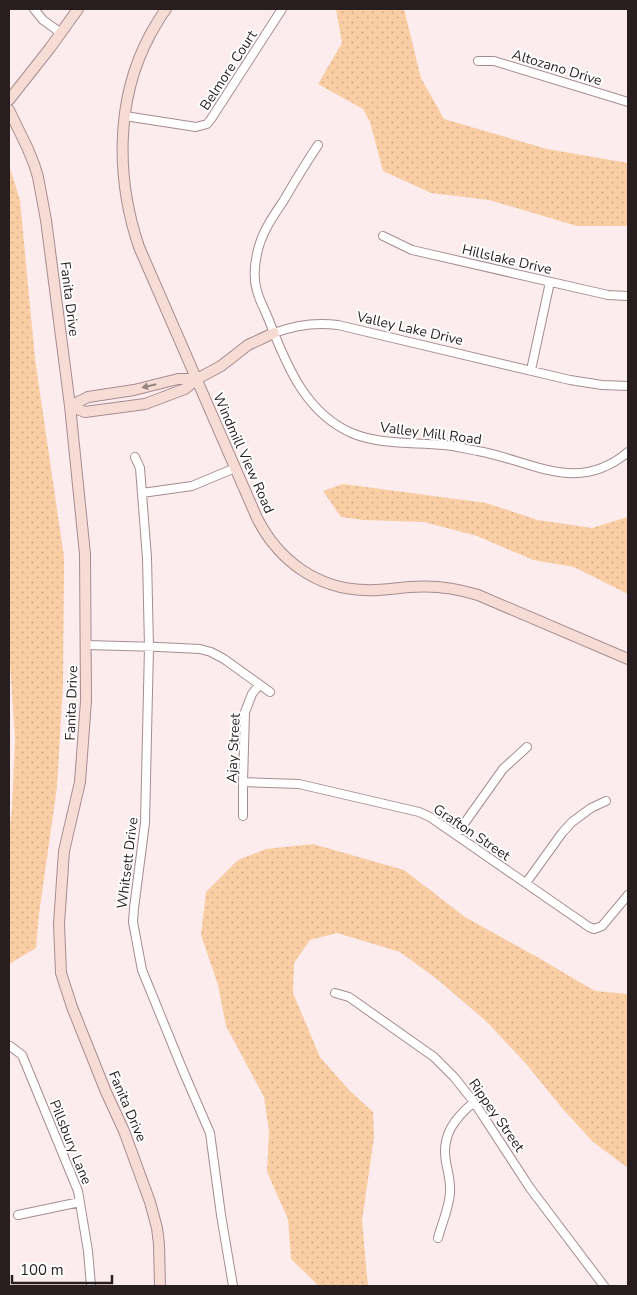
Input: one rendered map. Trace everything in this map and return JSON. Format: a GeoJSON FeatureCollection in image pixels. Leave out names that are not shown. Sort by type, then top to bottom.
{"type":"FeatureCollection","features":[{"type":"Feature","properties":{"kind":"main road"},"geometry":{"type":"LineString","coordinates":[[9,100],[78,9]]}},
{"type":"Feature","properties":{"kind":"main road","name":"Windmill View Road"},"geometry":{"type":"LineString","coordinates":[[166,9],[150,35],[130,88],[122,149],[126,199],[139,247],[267,537],[288,561],[315,578],[334,586],[355,590],[425,586],[466,591],[478,594],[628,659]]}},
{"type":"Feature","properties":{"kind":"main road","name":"Fanita Drive"},"geometry":{"type":"LineString","coordinates":[[9,110],[27,147],[38,177],[46,220],[70,406],[85,554],[86,701],[80,782],[64,851],[59,924],[61,973],[72,1007],[106,1092],[124,1131],[150,1202],[158,1244],[160,1286]]}},
{"type":"Feature","properties":{"kind":"main road","name":"Valley Lake Drive"},"geometry":{"type":"LineString","coordinates":[[70,406],[85,412],[145,404],[185,389],[197,379],[221,366],[248,345],[274,332]]}},
{"type":"Feature","properties":{"kind":"main road","name":"Valley Lake Drive"},"geometry":{"type":"LineString","coordinates":[[70,406],[88,398],[178,380],[197,379]]}},
{"type":"Feature","properties":{"kind":"street"},"geometry":{"type":"LineString","coordinates":[[34,9],[44,20],[61,33]]}},
{"type":"Feature","properties":{"kind":"street","name":"Belmore Court"},"geometry":{"type":"LineString","coordinates":[[125,116],[196,127],[207,124],[282,9]]}},
{"type":"Feature","properties":{"kind":"street","name":"Altozano Drive"},"geometry":{"type":"LineString","coordinates":[[478,62],[494,61],[628,102]]}},
{"type":"Feature","properties":{"kind":"street","name":"Valley Mill Road"},"geometry":{"type":"LineString","coordinates":[[318,145],[266,228],[259,248],[256,269],[257,292],[274,332],[298,385],[317,409],[334,423],[363,437],[384,442],[447,445],[571,474],[598,470],[614,463],[628,452]]}},
{"type":"Feature","properties":{"kind":"street","name":"Hillslake Drive"},"geometry":{"type":"LineString","coordinates":[[383,236],[412,250],[608,295],[628,296]]}},
{"type":"Feature","properties":{"kind":"street"},"geometry":{"type":"LineString","coordinates":[[531,370],[550,282]]}},
{"type":"Feature","properties":{"kind":"street","name":"Valley Lake Drive"},"geometry":{"type":"LineString","coordinates":[[274,332],[305,324],[338,325],[570,380],[602,385],[628,386]]}},
{"type":"Feature","properties":{"kind":"street","name":"Whitsett Drive"},"geometry":{"type":"LineString","coordinates":[[135,457],[140,468],[148,558],[149,647],[145,823],[133,922],[142,970],[210,1133],[233,1286]]}},
{"type":"Feature","properties":{"kind":"street"},"geometry":{"type":"LineString","coordinates":[[142,493],[192,486],[235,468]]}},
{"type":"Feature","properties":{"kind":"street"},"geometry":{"type":"LineString","coordinates":[[86,645],[200,649],[211,652],[270,692]]}},
{"type":"Feature","properties":{"kind":"street","name":"Ajay Street"},"geometry":{"type":"LineString","coordinates":[[244,816],[245,712],[252,694],[259,685]]}},
{"type":"Feature","properties":{"kind":"street"},"geometry":{"type":"LineString","coordinates":[[456,835],[503,769],[527,747]]}},
{"type":"Feature","properties":{"kind":"street","name":"Grafton Street"},"geometry":{"type":"LineString","coordinates":[[243,782],[299,784],[419,812],[430,817],[594,929],[602,926],[628,895]]}},
{"type":"Feature","properties":{"kind":"street"},"geometry":{"type":"LineString","coordinates":[[526,883],[572,822],[591,808],[606,801]]}},
{"type":"Feature","properties":{"kind":"street","name":"Rippey Street"},"geometry":{"type":"LineString","coordinates":[[335,993],[349,997],[434,1057],[454,1077],[474,1102],[530,1188],[604,1286]]}},
{"type":"Feature","properties":{"kind":"street","name":"Pillsbury Lane"},"geometry":{"type":"LineString","coordinates":[[10,1046],[22,1055],[78,1190],[88,1251],[91,1286]]}},
{"type":"Feature","properties":{"kind":"street"},"geometry":{"type":"LineString","coordinates":[[438,1238],[448,1207],[450,1193],[450,1178],[445,1158],[447,1139],[456,1119],[474,1102]]}},
{"type":"Feature","properties":{"kind":"street"},"geometry":{"type":"LineString","coordinates":[[18,1214],[80,1202]]}},
{"type":"Feature","properties":{"kind":"shaded area"},"geometry":{"type":"Polygon","coordinates":[[[336,9],[404,9],[421,78],[444,119],[547,149],[628,163],[628,226],[577,226],[489,200],[431,193],[383,171],[370,122],[363,109],[318,84],[342,43],[336,9]]]}},
{"type":"Feature","properties":{"kind":"shaded area"},"geometry":{"type":"Polygon","coordinates":[[[9,165],[20,200],[35,359],[64,557],[63,683],[57,787],[36,948],[9,964],[9,834],[15,738],[9,649],[9,165]]]}},
{"type":"Feature","properties":{"kind":"shaded area"},"geometry":{"type":"Polygon","coordinates":[[[343,484],[486,503],[538,520],[592,528],[628,517],[628,594],[574,567],[533,560],[477,536],[424,522],[363,520],[341,517],[323,491],[343,484]]]}},
{"type":"Feature","properties":{"kind":"shaded area"},"geometry":{"type":"Polygon","coordinates":[[[313,844],[404,870],[465,917],[595,991],[628,994],[628,1168],[593,1142],[561,1107],[527,1065],[487,1022],[438,980],[400,952],[337,933],[310,940],[294,963],[293,993],[320,1057],[349,1090],[373,1112],[374,1137],[362,1221],[368,1286],[319,1286],[291,1259],[288,1219],[267,1172],[269,1132],[264,1097],[226,1026],[218,985],[201,935],[206,892],[238,860],[266,849],[313,844]]]}}]}
